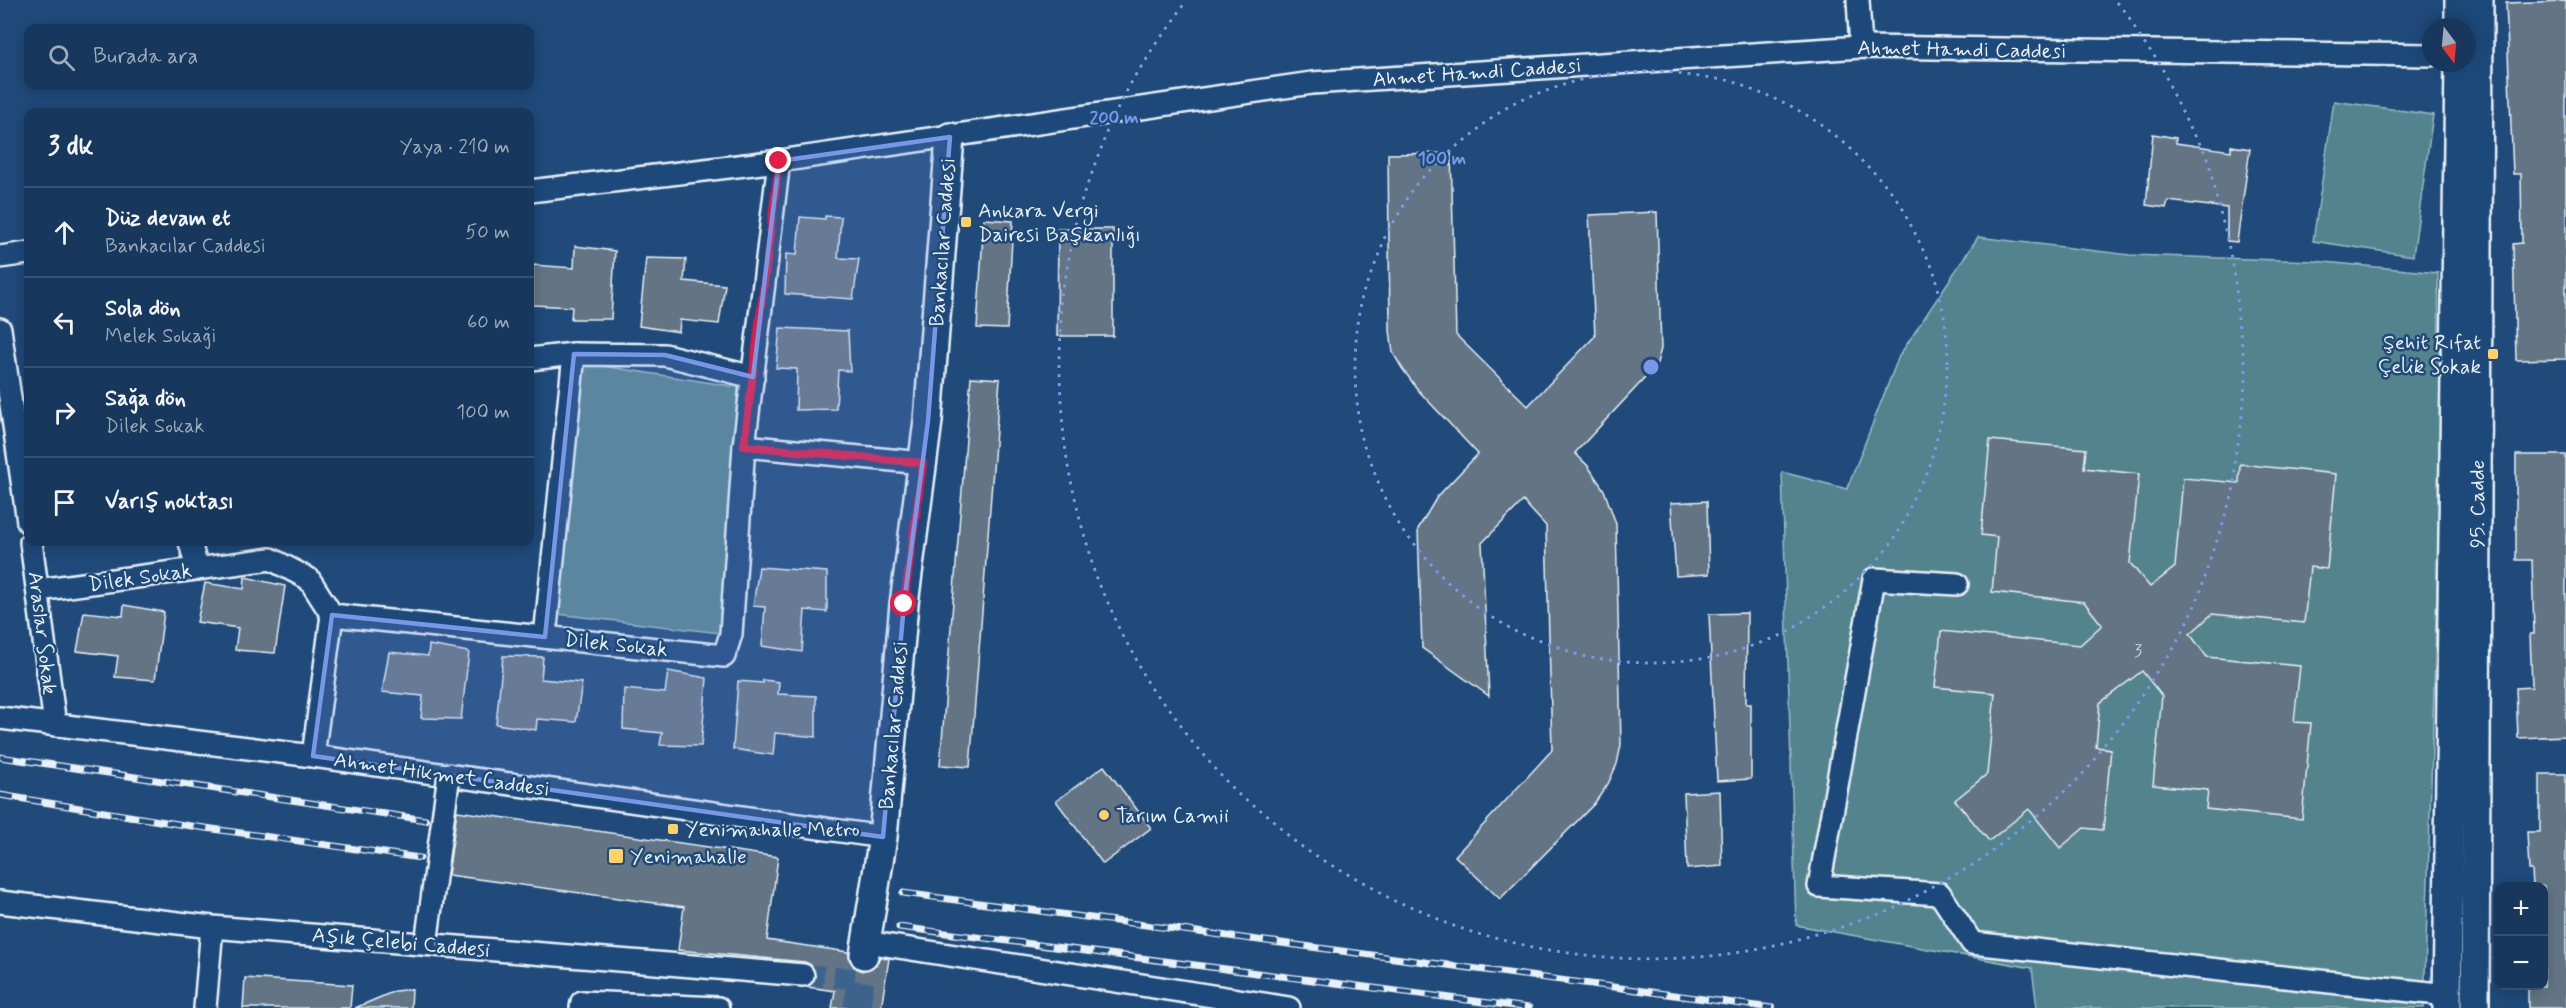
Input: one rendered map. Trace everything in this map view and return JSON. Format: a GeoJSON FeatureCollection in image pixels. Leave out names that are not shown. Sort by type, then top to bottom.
{"type":"FeatureCollection","features":[{"type":"Feature","properties":{"kind":"main road"},"geometry":{"type":"LineString","coordinates":[[2459,0],[2459,18]]}},
{"type":"Feature","properties":{"kind":"main road","name":"95. Cadde"},"geometry":{"type":"LineString","coordinates":[[2476,18],[2479,0]]}},
{"type":"Feature","properties":{"kind":"main road","name":"95. Cadde"},"geometry":{"type":"LineString","coordinates":[[2447,1002],[2468,72]]}},
{"type":"Feature","properties":{"kind":"main road","name":"95. Cadde"},"geometry":{"type":"LineString","coordinates":[[2468,72],[2475,1008]]}},
{"type":"Feature","properties":{"kind":"main road","name":"Bankacılar Caddesi"},"geometry":{"type":"LineString","coordinates":[[865,948],[883,837],[904,604],[923,463],[950,137]]}},
{"type":"Feature","properties":{"kind":"street"},"geometry":{"type":"LineString","coordinates":[[1858,0],[1861,47]]}},
{"type":"Feature","properties":{"kind":"street","name":"Ahmet Hamdi Caddesi"},"geometry":{"type":"LineString","coordinates":[[534,191],[779,161],[1312,83],[1861,47],[2422,55]]}},
{"type":"Feature","properties":{"kind":"street","name":"Dilek Sokak"},"geometry":{"type":"LineString","coordinates":[[38,590],[271,559],[309,579],[332,615],[724,656],[731,634],[744,446],[779,161]]}},
{"type":"Feature","properties":{"kind":"street"},"geometry":{"type":"LineString","coordinates":[[0,257],[24,254]]}},
{"type":"Feature","properties":{"kind":"street"},"geometry":{"type":"LineString","coordinates":[[0,329],[24,462]]}},
{"type":"Feature","properties":{"kind":"street"},"geometry":{"type":"LineString","coordinates":[[534,359],[574,354],[665,355],[753,377]]}},
{"type":"Feature","properties":{"kind":"street"},"geometry":{"type":"LineString","coordinates":[[545,637],[574,354]]}},
{"type":"Feature","properties":{"kind":"street"},"geometry":{"type":"LineString","coordinates":[[744,446],[923,463]]}},
{"type":"Feature","properties":{"kind":"street","name":"Araslar Sokak"},"geometry":{"type":"LineString","coordinates":[[32,546],[55,725]]}},
{"type":"Feature","properties":{"kind":"street"},"geometry":{"type":"LineString","coordinates":[[191,546],[197,569]]}},
{"type":"Feature","properties":{"kind":"street"},"geometry":{"type":"LineString","coordinates":[[1957,584],[1874,579],[1819,886],[1940,894],[1972,943],[2447,1002]]}},
{"type":"Feature","properties":{"kind":"street"},"geometry":{"type":"LineString","coordinates":[[312,756],[332,615]]}},
{"type":"Feature","properties":{"kind":"street","name":"Ahmet Hikmet Caddesi"},"geometry":{"type":"LineString","coordinates":[[0,718],[449,774],[883,837]]}},
{"type":"Feature","properties":{"kind":"street"},"geometry":{"type":"LineString","coordinates":[[426,944],[449,774]]}},
{"type":"Feature","properties":{"kind":"street","name":"Aşık Çelebi Caddesi"},"geometry":{"type":"LineString","coordinates":[[0,903],[212,927],[804,975]]}},
{"type":"Feature","properties":{"kind":"street"},"geometry":{"type":"LineString","coordinates":[[206,1008],[212,927]]}},
{"type":"Feature","properties":{"kind":"street"},"geometry":{"type":"LineString","coordinates":[[865,948],[1290,1008]]}},
{"type":"Feature","properties":{"kind":"street"},"geometry":{"type":"LineString","coordinates":[[581,1008],[582,1002],[718,1008]]}},
{"type":"Feature","properties":{"kind":"highlighted area"},"geometry":{"type":"Polygon","coordinates":[[[950,137],[928,421],[904,604],[883,837],[313,756],[332,615],[545,637],[574,354],[665,355],[753,377],[779,161],[950,137]]]}},
{"type":"Feature","properties":{"kind":"green space"},"geometry":{"type":"Polygon","coordinates":[[[2334,101],[2433,115],[2413,256],[2313,241],[2334,101]]]}},
{"type":"Feature","properties":{"kind":"green space"},"geometry":{"type":"Polygon","coordinates":[[[1978,237],[2130,255],[2314,261],[2438,273],[2441,464],[2424,1008],[2037,1008],[2032,968],[1796,925],[1782,472],[1847,489],[1899,356],[1978,237]]]}},
{"type":"Feature","properties":{"kind":"green space"},"geometry":{"type":"Polygon","coordinates":[[[583,363],[738,387],[720,633],[557,614],[583,363]]]}},
{"type":"Feature","properties":{"kind":"building"},"geometry":{"type":"Polygon","coordinates":[[[2566,1],[2566,359],[2516,360],[2513,244],[2522,243],[2521,174],[2513,174],[2506,3],[2566,1]]]}},
{"type":"Feature","properties":{"kind":"building"},"geometry":{"type":"Polygon","coordinates":[[[2153,134],[2176,138],[2176,143],[2231,151],[2231,146],[2250,149],[2237,242],[2227,241],[2227,208],[2168,201],[2166,208],[2146,205],[2153,134]]]}},
{"type":"Feature","properties":{"kind":"building"},"geometry":{"type":"Polygon","coordinates":[[[1451,153],[1456,335],[1528,406],[1595,336],[1589,215],[1657,212],[1661,349],[1656,366],[1575,453],[1588,466],[1604,490],[1616,524],[1621,745],[1617,764],[1608,784],[1594,804],[1500,899],[1455,856],[1552,750],[1546,526],[1523,501],[1482,543],[1489,696],[1422,648],[1418,529],[1437,497],[1478,454],[1418,390],[1402,368],[1393,353],[1390,330],[1388,154],[1451,153]]]}},
{"type":"Feature","properties":{"kind":"building"},"geometry":{"type":"Polygon","coordinates":[[[825,216],[841,217],[838,258],[859,259],[853,299],[785,294],[786,254],[797,255],[800,217],[825,219],[825,216]]]}},
{"type":"Feature","properties":{"kind":"building"},"geometry":{"type":"Polygon","coordinates":[[[984,219],[1013,221],[1007,329],[977,328],[984,219]]]}},
{"type":"Feature","properties":{"kind":"building"},"geometry":{"type":"Polygon","coordinates":[[[1058,229],[1113,229],[1113,336],[1057,336],[1058,229]]]}},
{"type":"Feature","properties":{"kind":"building"},"geometry":{"type":"Polygon","coordinates":[[[575,246],[615,251],[611,319],[571,319],[572,307],[534,305],[534,265],[574,268],[575,246]]]}},
{"type":"Feature","properties":{"kind":"building"},"geometry":{"type":"Polygon","coordinates":[[[646,258],[686,259],[684,281],[725,285],[719,324],[680,320],[679,332],[639,326],[646,258]]]}},
{"type":"Feature","properties":{"kind":"building"},"geometry":{"type":"Polygon","coordinates":[[[780,328],[848,331],[850,371],[838,370],[836,409],[796,410],[797,369],[776,368],[780,328]]]}},
{"type":"Feature","properties":{"kind":"building"},"geometry":{"type":"Polygon","coordinates":[[[971,377],[1000,379],[970,767],[940,765],[971,377]]]}},
{"type":"Feature","properties":{"kind":"building"},"geometry":{"type":"Polygon","coordinates":[[[1990,440],[2086,449],[2084,468],[2139,474],[2130,563],[2150,587],[2175,567],[2183,478],[2239,483],[2240,464],[2336,474],[2327,569],[2310,567],[2304,623],[2212,614],[2190,634],[2207,657],[2300,666],[2294,722],[2311,723],[2302,819],[2206,809],[2208,790],[2153,785],[2162,696],[2142,671],[2100,703],[2096,747],[2111,749],[2103,830],[2084,828],[2060,848],[2029,809],[1989,841],[1955,800],[1987,774],[1995,693],[1935,687],[1941,631],[2080,645],[2102,625],[2084,602],[1992,592],[1997,537],[1981,535],[1990,440]]]}},
{"type":"Feature","properties":{"kind":"building"},"geometry":{"type":"Polygon","coordinates":[[[2516,455],[2566,455],[2566,736],[2518,738],[2516,688],[2532,687],[2530,634],[2534,634],[2532,560],[2516,560],[2516,455]]]}},
{"type":"Feature","properties":{"kind":"building"},"geometry":{"type":"Polygon","coordinates":[[[1707,501],[1709,574],[1676,576],[1671,503],[1707,501]]]}},
{"type":"Feature","properties":{"kind":"building"},"geometry":{"type":"Polygon","coordinates":[[[759,567],[827,572],[827,612],[805,610],[802,652],[762,646],[765,607],[753,606],[759,567]]]}},
{"type":"Feature","properties":{"kind":"building"},"geometry":{"type":"Polygon","coordinates":[[[245,577],[285,586],[275,653],[235,650],[238,628],[197,622],[205,583],[244,589],[245,577]]]}},
{"type":"Feature","properties":{"kind":"building"},"geometry":{"type":"Polygon","coordinates":[[[124,605],[164,612],[155,680],[115,677],[118,656],[77,651],[84,612],[123,616],[124,605]]]}},
{"type":"Feature","properties":{"kind":"building"},"geometry":{"type":"Polygon","coordinates":[[[1747,613],[1746,704],[1751,704],[1751,779],[1717,781],[1709,614],[1747,613]]]}},
{"type":"Feature","properties":{"kind":"building"},"geometry":{"type":"Polygon","coordinates":[[[429,645],[469,652],[461,719],[421,718],[423,696],[382,692],[389,652],[428,656],[429,645]]]}},
{"type":"Feature","properties":{"kind":"building"},"geometry":{"type":"Polygon","coordinates":[[[503,656],[543,657],[541,679],[582,683],[576,722],[537,719],[536,730],[496,724],[503,656]]]}},
{"type":"Feature","properties":{"kind":"building"},"geometry":{"type":"Polygon","coordinates":[[[668,671],[707,678],[701,746],[660,745],[662,733],[623,729],[624,689],[665,693],[668,671]]]}},
{"type":"Feature","properties":{"kind":"building"},"geometry":{"type":"Polygon","coordinates":[[[763,680],[779,682],[778,694],[816,696],[816,737],[775,733],[773,755],[733,749],[738,681],[763,683],[763,680]]]}},
{"type":"Feature","properties":{"kind":"building","name":"Tarım Camii"},"geometry":{"type":"Polygon","coordinates":[[[1104,766],[1151,828],[1103,864],[1056,801],[1104,766]]]}},
{"type":"Feature","properties":{"kind":"building"},"geometry":{"type":"Polygon","coordinates":[[[2540,774],[2566,774],[2566,1008],[2528,1008],[2528,990],[2548,990],[2548,882],[2533,882],[2532,870],[2529,870],[2527,832],[2540,832],[2540,774]]]}},
{"type":"Feature","properties":{"kind":"building"},"geometry":{"type":"Polygon","coordinates":[[[1720,791],[1722,866],[1687,869],[1684,793],[1720,791]]]}},
{"type":"Feature","properties":{"kind":"building"},"geometry":{"type":"Polygon","coordinates":[[[457,811],[778,857],[767,940],[848,952],[854,967],[862,971],[876,965],[880,957],[889,959],[881,1008],[832,1008],[835,991],[807,987],[813,983],[816,975],[811,965],[805,962],[678,950],[684,907],[448,875],[457,811]]]}},
{"type":"Feature","properties":{"kind":"building"},"geometry":{"type":"Polygon","coordinates":[[[245,978],[352,985],[350,1008],[243,1008],[245,978]]]}},
{"type":"Feature","properties":{"kind":"building"},"geometry":{"type":"Polygon","coordinates":[[[412,989],[411,1008],[355,1008],[395,991],[412,989]]]}},
{"type":"Feature","properties":{"kind":"tunnel"},"geometry":{"type":"LineString","coordinates":[[857,1008],[864,955]]}},
{"type":"Feature","properties":{"kind":"tunnel"},"geometry":{"type":"LineString","coordinates":[[803,975],[861,979]]}},
{"type":"Feature","properties":{"kind":"railway"},"geometry":{"type":"LineString","coordinates":[[0,757],[426,820]]}},
{"type":"Feature","properties":{"kind":"railway"},"geometry":{"type":"LineString","coordinates":[[0,795],[184,825],[420,858]]}},
{"type":"Feature","properties":{"kind":"railway"},"geometry":{"type":"LineString","coordinates":[[903,893],[1772,1008]]}},
{"type":"Feature","properties":{"kind":"railway"},"geometry":{"type":"LineString","coordinates":[[899,927],[1529,1008]]}},
{"type":"Feature","properties":{"kind":"place","name":"Ankara Vergi Dairesi Başkanlığı"},"geometry":{"type":"Point","coordinates":[966,222]}},
{"type":"Feature","properties":{"kind":"place","name":"Şehit Rıfat Çelik Sokak"},"geometry":{"type":"Point","coordinates":[2493,354]}},
{"type":"Feature","properties":{"kind":"place","name":"Tarım Camii"},"geometry":{"type":"Point","coordinates":[1104,815]}},
{"type":"Feature","properties":{"kind":"place","name":"Yenimahalle Metro"},"geometry":{"type":"Point","coordinates":[673,829]}},
{"type":"Feature","properties":{"kind":"place","name":"Yenimahalle"},"geometry":{"type":"Point","coordinates":[616,856]}},
{"type":"Feature","properties":{"kind":"route"},"geometry":{"type":"LineString","coordinates":[[779,161],[744,446],[923,463],[904,604]]}}]}
